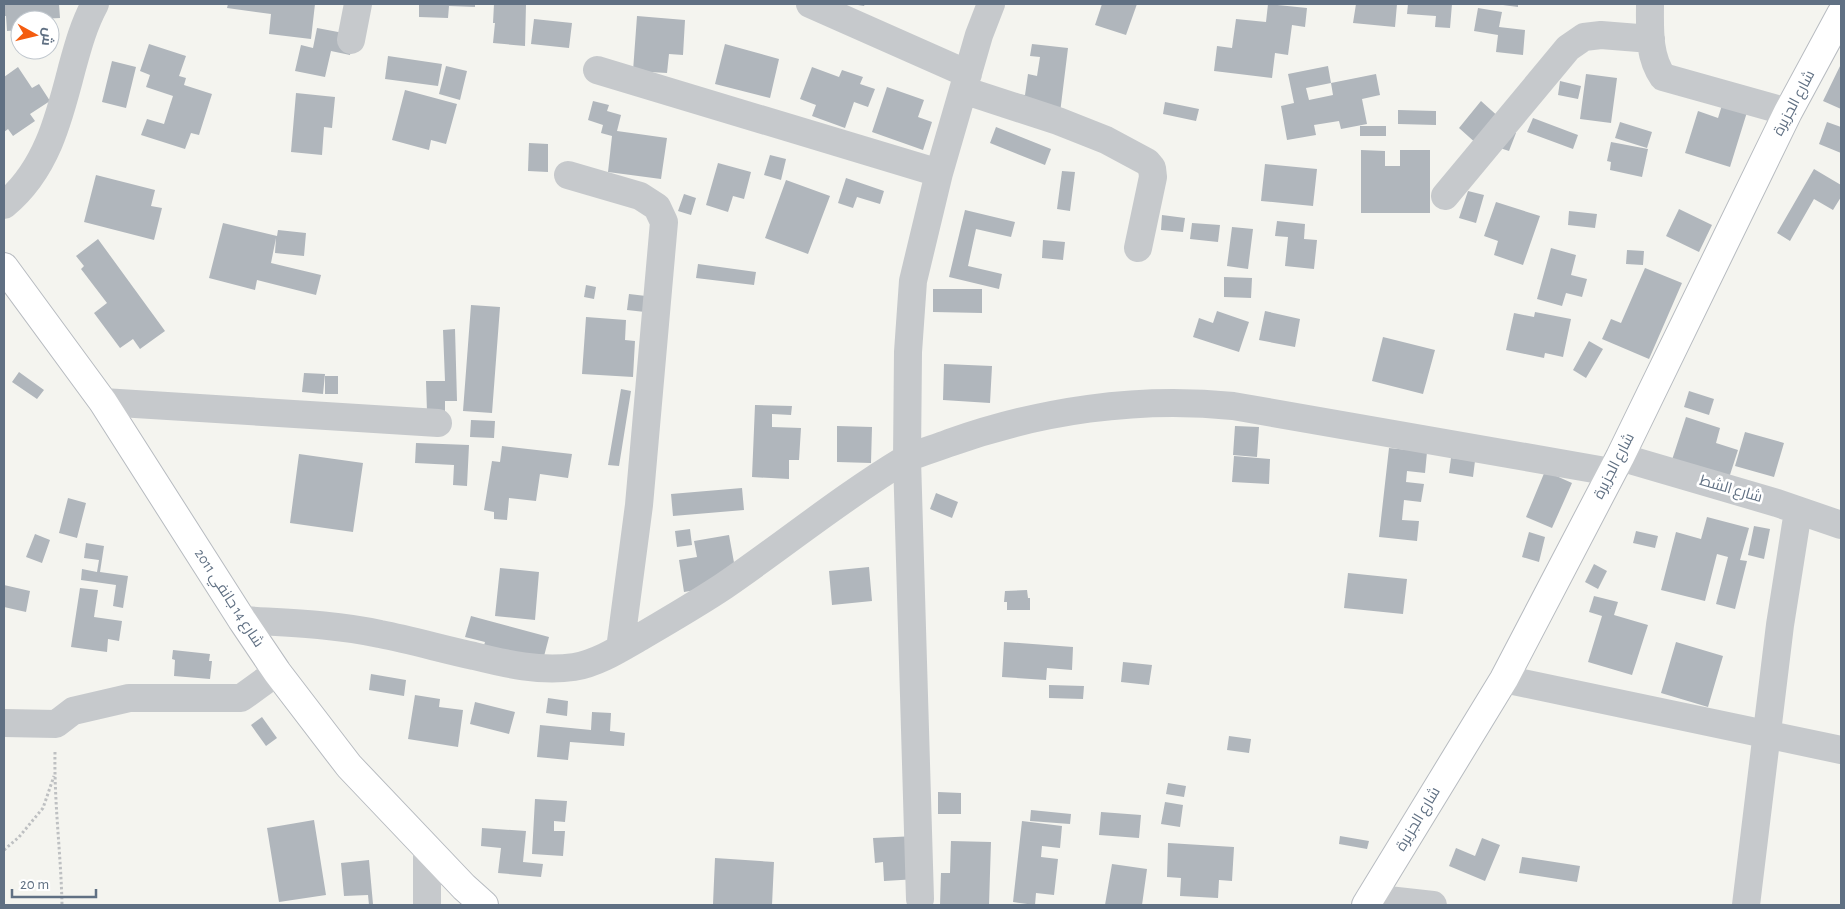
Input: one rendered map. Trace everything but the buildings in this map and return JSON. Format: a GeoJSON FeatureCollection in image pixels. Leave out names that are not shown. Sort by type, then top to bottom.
{"type":"FeatureCollection","features":[{"type":"Feature","properties":{"kind":"street"},"geometry":{"type":"LineString","coordinates":[[4,205],[15,196],[37,168],[51,140],[60,117],[80,37],[95,4]]}},
{"type":"Feature","properties":{"kind":"street"},"geometry":{"type":"LineString","coordinates":[[351,40],[358,4]]}},
{"type":"Feature","properties":{"kind":"street"},"geometry":{"type":"LineString","coordinates":[[810,4],[965,82],[1058,122],[1106,140],[1147,162],[1152,168],[1153,177],[1138,248]]}},
{"type":"Feature","properties":{"kind":"street"},"geometry":{"type":"LineString","coordinates":[[920,899],[907,459],[908,352],[913,282],[939,173],[979,35],[990,4]]}},
{"type":"Feature","properties":{"kind":"street"},"geometry":{"type":"LineString","coordinates":[[1650,4],[1651,39],[1656,68],[1663,77],[1788,112]]}},
{"type":"Feature","properties":{"kind":"street","name":"شارع الجزيرة"},"geometry":{"type":"LineString","coordinates":[[1368,901],[1504,679],[1615,465],[1788,112],[1841,14]]}},
{"type":"Feature","properties":{"kind":"street"},"geometry":{"type":"LineString","coordinates":[[1445,196],[1568,48],[1584,37],[1601,35],[1651,39]]}},
{"type":"Feature","properties":{"kind":"street"},"geometry":{"type":"LineString","coordinates":[[597,70],[939,173]]}},
{"type":"Feature","properties":{"kind":"street"},"geometry":{"type":"LineString","coordinates":[[568,175],[640,196],[657,207],[664,222],[639,505],[620,648]]}},
{"type":"Feature","properties":{"kind":"street","name":"شارع 14 جانفي 2011"},"geometry":{"type":"LineString","coordinates":[[4,267],[104,402],[277,672],[349,766],[464,887],[484,905]]}},
{"type":"Feature","properties":{"kind":"street"},"geometry":{"type":"LineString","coordinates":[[104,402],[438,422]]}},
{"type":"Feature","properties":{"kind":"street","name":"شارع الشط"},"geometry":{"type":"LineString","coordinates":[[242,620],[331,625],[379,634],[513,666],[551,669],[576,667],[596,660],[620,648],[698,603],[763,560],[817,517],[907,459],[976,434],[1036,418],[1148,403],[1233,406],[1417,437],[1615,465],[1777,502],[1841,525]]}},
{"type":"Feature","properties":{"kind":"street"},"geometry":{"type":"LineString","coordinates":[[1746,905],[1780,625],[1798,511]]}},
{"type":"Feature","properties":{"kind":"street"},"geometry":{"type":"LineString","coordinates":[[4,723],[56,724],[73,711],[129,698],[241,698],[277,672]]}},
{"type":"Feature","properties":{"kind":"street"},"geometry":{"type":"LineString","coordinates":[[1504,679],[1841,750]]}},
{"type":"Feature","properties":{"kind":"street"},"geometry":{"type":"LineString","coordinates":[[427,848],[427,905]]}},
{"type":"Feature","properties":{"kind":"street"},"geometry":{"type":"LineString","coordinates":[[1368,901],[1433,905]]}},
{"type":"Feature","properties":{"kind":"path"},"geometry":{"type":"LineString","coordinates":[[56,724],[55,774],[61,856],[62,905]]}},
{"type":"Feature","properties":{"kind":"path"},"geometry":{"type":"LineString","coordinates":[[4,850],[19,837],[43,808],[55,774]]}}]}
